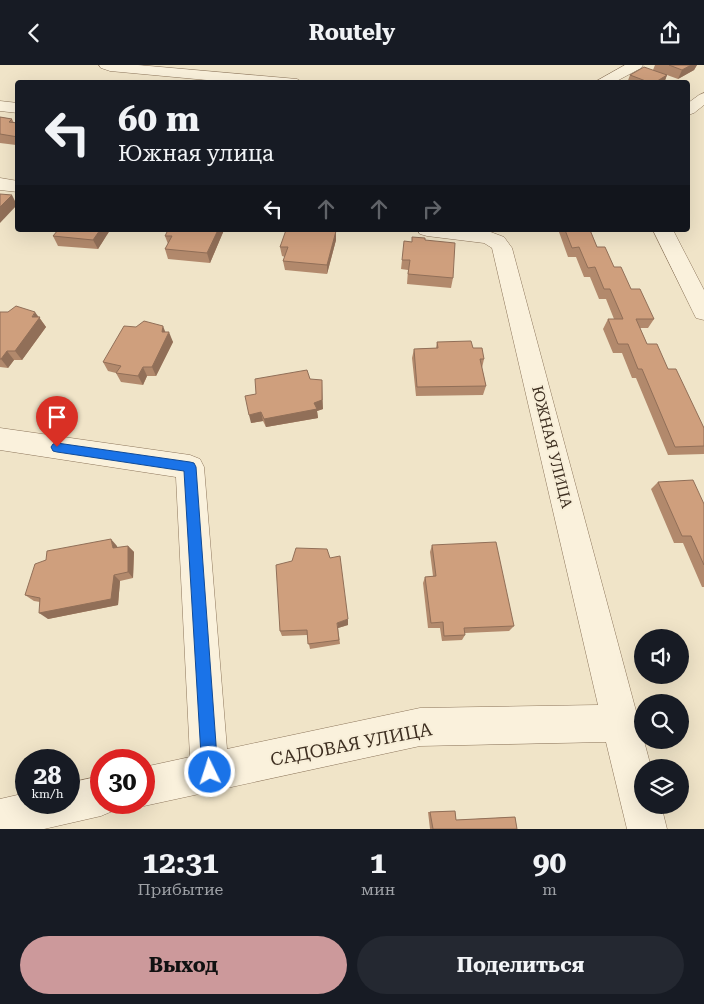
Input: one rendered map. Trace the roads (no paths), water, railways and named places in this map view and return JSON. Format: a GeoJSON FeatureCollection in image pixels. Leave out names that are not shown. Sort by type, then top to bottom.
{"type":"FeatureCollection","features":[{"type":"Feature","properties":{"kind":"street"},"geometry":{"type":"LineString","coordinates":[[106,65],[110,67],[263,80]]}},
{"type":"Feature","properties":{"kind":"street"},"geometry":{"type":"LineString","coordinates":[[606,80],[636,65]]}},
{"type":"Feature","properties":{"kind":"street"},"geometry":{"type":"LineString","coordinates":[[690,108],[704,98]]}},
{"type":"Feature","properties":{"kind":"street"},"geometry":{"type":"LineString","coordinates":[[0,105],[15,108]]}},
{"type":"Feature","properties":{"kind":"street"},"geometry":{"type":"LineString","coordinates":[[0,184],[15,186]]}},
{"type":"Feature","properties":{"kind":"street","name":"ЮЖНАЯ УЛИЦА"},"geometry":{"type":"LineString","coordinates":[[444,232],[488,237],[497,241],[502,247],[646,829]]}},
{"type":"Feature","properties":{"kind":"street"},"geometry":{"type":"LineString","coordinates":[[664,232],[704,312]]}},
{"type":"Feature","properties":{"kind":"street"},"geometry":{"type":"LineString","coordinates":[[0,439],[190,467],[210,772]]}},
{"type":"Feature","properties":{"kind":"street","name":"САДОВАЯ УЛИЦА"},"geometry":{"type":"LineString","coordinates":[[155,784],[420,727],[621,723]]}},
{"type":"Feature","properties":{"kind":"street"},"geometry":{"type":"LineString","coordinates":[[0,819],[90,797]]}}]}
